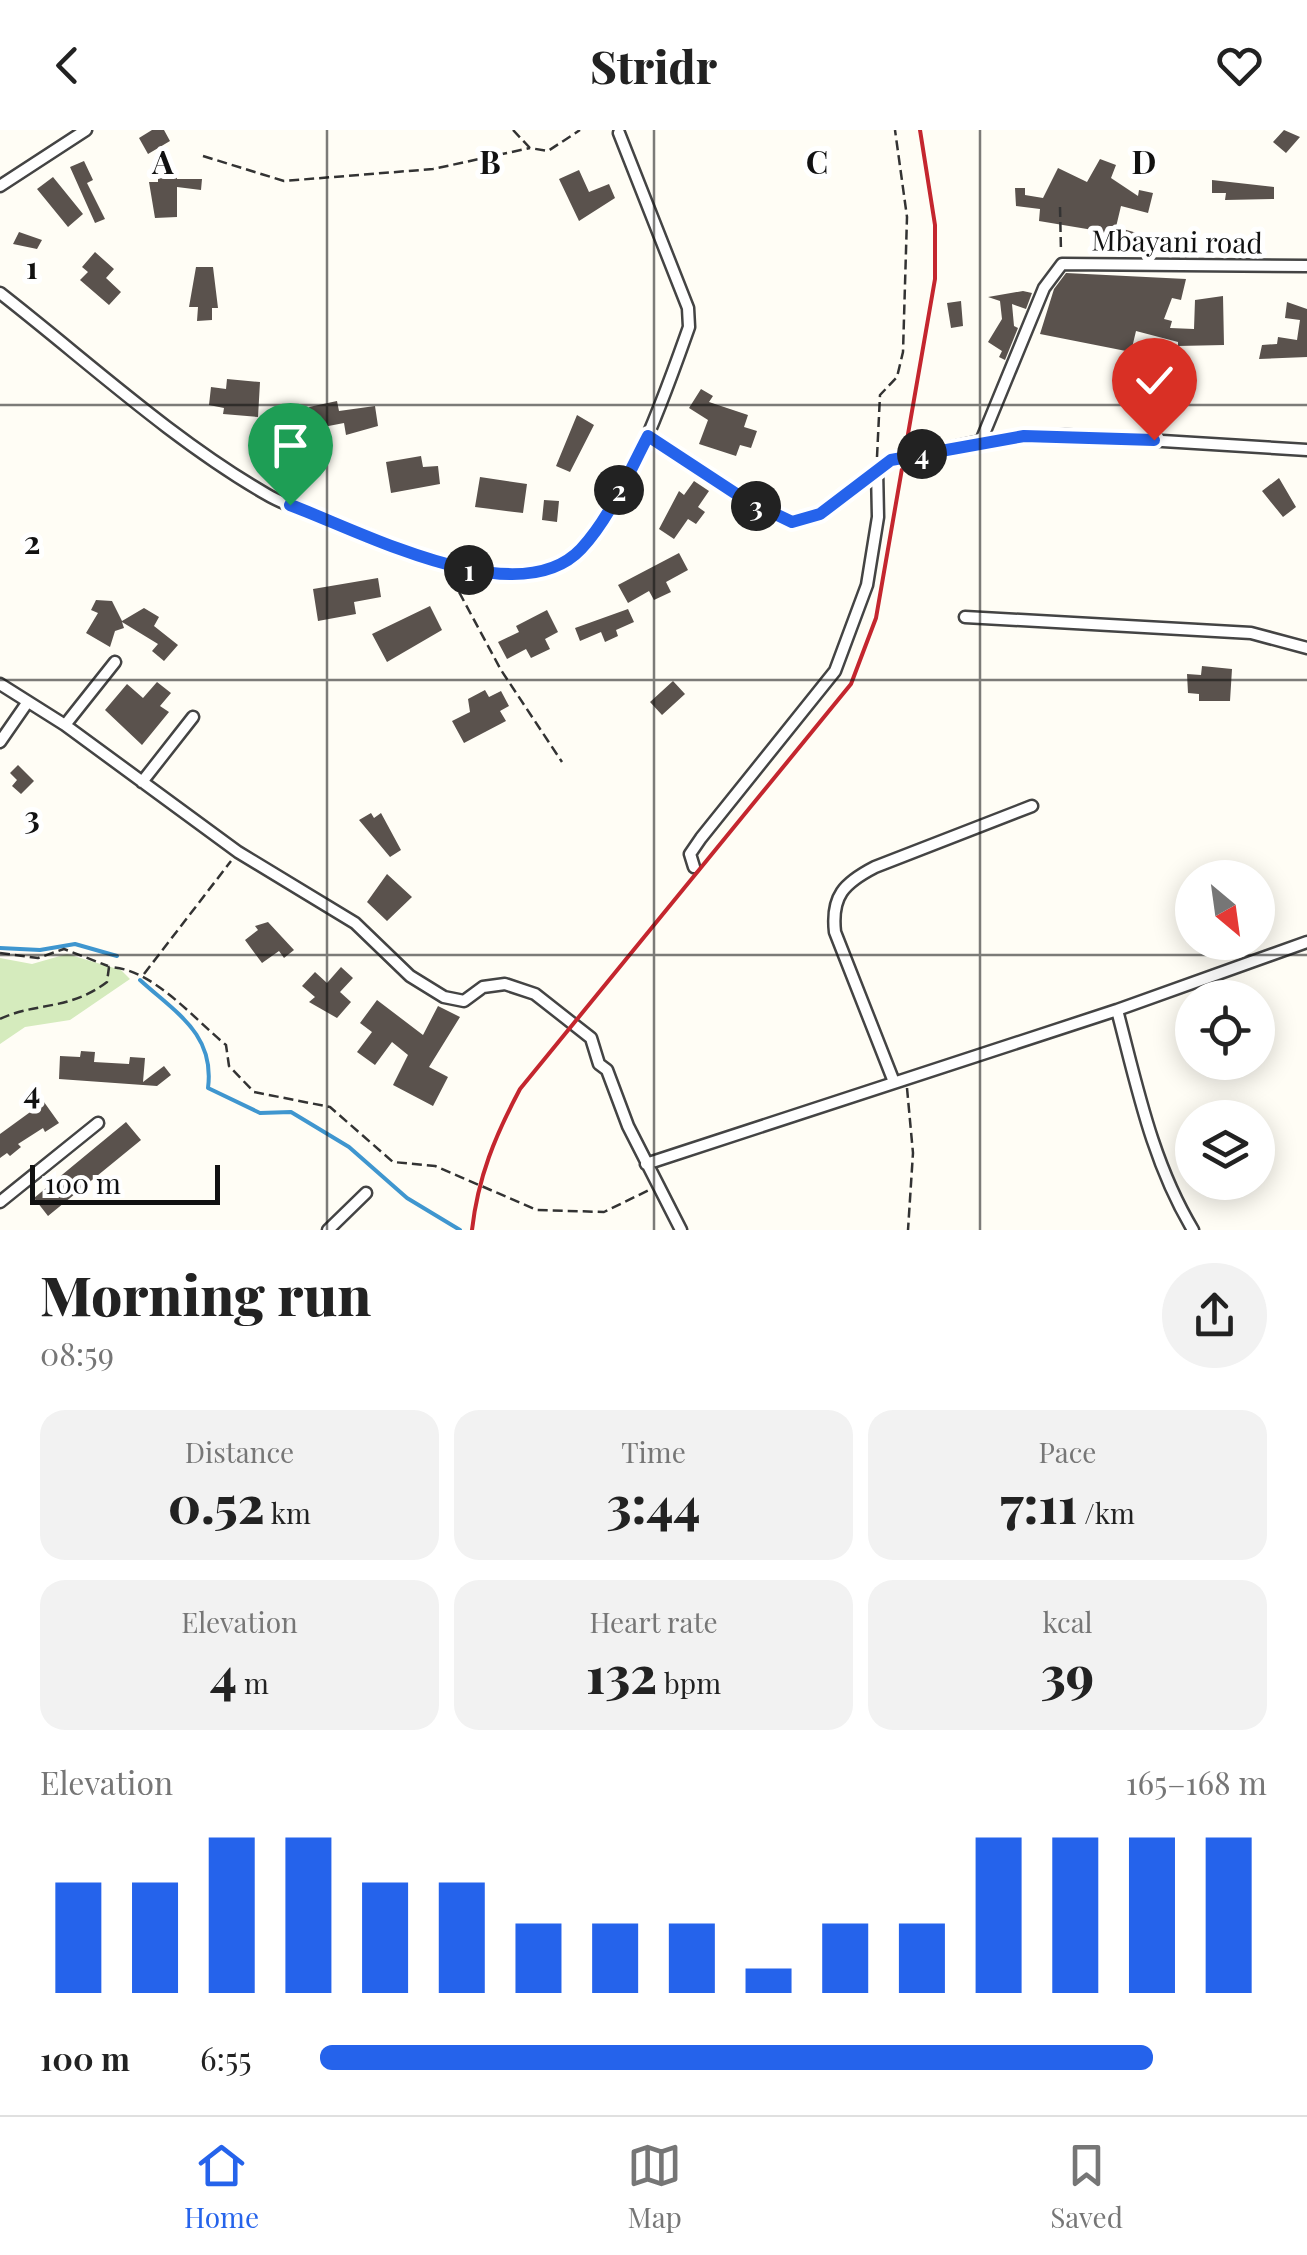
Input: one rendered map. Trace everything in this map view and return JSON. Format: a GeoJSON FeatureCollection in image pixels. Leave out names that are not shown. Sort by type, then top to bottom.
{"type":"FeatureCollection","features":[{"type":"Feature","properties":{"kind":"street"},"geometry":{"type":"LineString","coordinates":[[0,186],[86,130]]}},
{"type":"Feature","properties":{"kind":"street"},"geometry":{"type":"LineString","coordinates":[[0,293],[222,466],[269,496],[446,564],[514,574],[567,560],[606,514],[648,436],[690,316],[619,133]]}},
{"type":"Feature","properties":{"kind":"street","name":"Mbayani road"},"geometry":{"type":"LineString","coordinates":[[981,441],[1044,288],[1062,264],[1307,266]]}},
{"type":"Feature","properties":{"kind":"street"},"geometry":{"type":"LineString","coordinates":[[648,436],[744,499],[792,522],[820,514],[891,460],[981,441],[1065,435],[1307,450]]}},
{"type":"Feature","properties":{"kind":"street"},"geometry":{"type":"LineString","coordinates":[[694,867],[690,854],[701,838],[835,671],[867,585],[878,517],[877,469]]}},
{"type":"Feature","properties":{"kind":"street"},"geometry":{"type":"LineString","coordinates":[[965,617],[1252,633],[1307,648]]}},
{"type":"Feature","properties":{"kind":"street"},"geometry":{"type":"LineString","coordinates":[[65,725],[115,662]]}},
{"type":"Feature","properties":{"kind":"street"},"geometry":{"type":"LineString","coordinates":[[0,684],[65,725],[238,852],[355,923],[410,976],[444,997],[464,1001],[483,986],[505,984],[534,994],[591,1038],[646,1164],[681,1230]]}},
{"type":"Feature","properties":{"kind":"street"},"geometry":{"type":"LineString","coordinates":[[0,742],[27,703]]}},
{"type":"Feature","properties":{"kind":"street"},"geometry":{"type":"LineString","coordinates":[[142,782],[193,717]]}},
{"type":"Feature","properties":{"kind":"street"},"geometry":{"type":"LineString","coordinates":[[900,1080],[835,932],[832,910],[837,894],[851,879],[875,868],[1032,806]]}},
{"type":"Feature","properties":{"kind":"street"},"geometry":{"type":"LineString","coordinates":[[646,1164],[1117,1010],[1307,942]]}},
{"type":"Feature","properties":{"kind":"street"},"geometry":{"type":"LineString","coordinates":[[1117,1010],[1144,1117],[1169,1186],[1193,1230]]}},
{"type":"Feature","properties":{"kind":"street"},"geometry":{"type":"LineString","coordinates":[[0,1202],[98,1123]]}},
{"type":"Feature","properties":{"kind":"street"},"geometry":{"type":"LineString","coordinates":[[328,1230],[366,1192]]}},
{"type":"Feature","properties":{"kind":"path"},"geometry":{"type":"LineString","coordinates":[[514,130],[530,148]]}},
{"type":"Feature","properties":{"kind":"path"},"geometry":{"type":"LineString","coordinates":[[203,156],[284,181],[432,169],[530,148],[560,147],[580,130]]}},
{"type":"Feature","properties":{"kind":"path"},"geometry":{"type":"LineString","coordinates":[[877,469],[880,395],[897,376],[903,352],[907,217],[896,130]]}},
{"type":"Feature","properties":{"kind":"path"},"geometry":{"type":"LineString","coordinates":[[1060,208],[1062,264]]}},
{"type":"Feature","properties":{"kind":"path"},"geometry":{"type":"LineString","coordinates":[[446,564],[508,681],[562,762]]}},
{"type":"Feature","properties":{"kind":"path"},"geometry":{"type":"LineString","coordinates":[[144,974],[238,852]]}},
{"type":"Feature","properties":{"kind":"path"},"geometry":{"type":"LineString","coordinates":[[0,953],[38,958],[64,949],[98,959],[109,967],[144,974],[226,1046],[229,1066],[254,1092],[302,1103],[315,1100],[381,1148],[393,1162],[434,1166],[537,1210],[604,1212],[656,1184]]}},
{"type":"Feature","properties":{"kind":"path"},"geometry":{"type":"LineString","coordinates":[[0,1019],[58,1008],[94,993],[108,982],[109,967]]}},
{"type":"Feature","properties":{"kind":"path"},"geometry":{"type":"LineString","coordinates":[[900,1080],[912,1153],[908,1230]]}},
{"type":"Feature","properties":{"kind":"green space"},"geometry":{"type":"Polygon","coordinates":[[[67,954],[121,970],[130,979],[70,1020],[25,1027],[0,1044],[0,958],[32,964],[67,954]]]}},
{"type":"Feature","properties":{"kind":"building"},"geometry":{"type":"Polygon","coordinates":[[[152,130],[164,130],[170,141],[148,154],[139,138],[152,130]]]}},
{"type":"Feature","properties":{"kind":"building"},"geometry":{"type":"Polygon","coordinates":[[[1284,130],[1300,137],[1286,153],[1273,142],[1284,130]]]}},
{"type":"Feature","properties":{"kind":"building"},"geometry":{"type":"Polygon","coordinates":[[[1100,159],[1116,165],[1111,178],[1138,196],[1139,190],[1153,193],[1148,213],[1121,206],[1116,227],[1144,235],[1141,248],[1090,242],[1093,230],[1039,221],[1040,209],[1016,206],[1015,188],[1025,188],[1025,195],[1043,198],[1058,168],[1087,182],[1100,159]]]}},
{"type":"Feature","properties":{"kind":"building"},"geometry":{"type":"Polygon","coordinates":[[[84,161],[93,180],[87,183],[105,219],[95,223],[70,167],[84,161]]]}},
{"type":"Feature","properties":{"kind":"building"},"geometry":{"type":"Polygon","coordinates":[[[579,170],[589,192],[609,184],[615,198],[579,221],[559,179],[579,170]]]}},
{"type":"Feature","properties":{"kind":"building"},"geometry":{"type":"Polygon","coordinates":[[[158,171],[177,171],[177,179],[202,179],[201,190],[177,187],[177,217],[155,218],[149,182],[158,182],[158,171]]]}},
{"type":"Feature","properties":{"kind":"building"},"geometry":{"type":"Polygon","coordinates":[[[53,177],[83,214],[68,227],[37,189],[53,177]]]}},
{"type":"Feature","properties":{"kind":"building"},"geometry":{"type":"Polygon","coordinates":[[[1212,180],[1274,187],[1274,199],[1225,200],[1226,193],[1212,193],[1212,180]]]}},
{"type":"Feature","properties":{"kind":"building"},"geometry":{"type":"Polygon","coordinates":[[[19,232],[42,240],[37,249],[13,244],[19,232]]]}},
{"type":"Feature","properties":{"kind":"building"},"geometry":{"type":"Polygon","coordinates":[[[95,252],[114,269],[106,278],[121,292],[109,305],[80,280],[88,272],[82,267],[95,252]]]}},
{"type":"Feature","properties":{"kind":"building"},"geometry":{"type":"Polygon","coordinates":[[[196,267],[213,267],[218,308],[212,308],[212,320],[197,321],[198,307],[189,307],[196,267]]]}},
{"type":"Feature","properties":{"kind":"building"},"geometry":{"type":"Polygon","coordinates":[[[1066,273],[1186,279],[1181,300],[1172,298],[1164,319],[1172,321],[1170,328],[1194,329],[1195,300],[1223,296],[1224,345],[1178,346],[1178,342],[1136,331],[1131,352],[1040,334],[1054,289],[1066,273]]]}},
{"type":"Feature","properties":{"kind":"building"},"geometry":{"type":"Polygon","coordinates":[[[1032,293],[1026,309],[1012,304],[1014,326],[1018,328],[1005,360],[999,357],[1002,351],[988,342],[1002,319],[1000,301],[988,297],[1032,293]]]}},
{"type":"Feature","properties":{"kind":"building"},"geometry":{"type":"Polygon","coordinates":[[[961,301],[963,326],[951,328],[947,303],[961,301]]]}},
{"type":"Feature","properties":{"kind":"building"},"geometry":{"type":"Polygon","coordinates":[[[1287,302],[1307,309],[1307,357],[1259,359],[1262,345],[1277,344],[1278,337],[1297,340],[1300,320],[1285,318],[1287,302]]]}},
{"type":"Feature","properties":{"kind":"building"},"geometry":{"type":"Polygon","coordinates":[[[227,379],[260,382],[258,417],[223,414],[224,408],[209,405],[211,387],[226,389],[227,379]]]}},
{"type":"Feature","properties":{"kind":"building"},"geometry":{"type":"Polygon","coordinates":[[[701,389],[713,396],[709,402],[748,415],[744,427],[757,431],[751,448],[740,445],[736,456],[699,444],[708,420],[689,408],[701,389]]]}},
{"type":"Feature","properties":{"kind":"building"},"geometry":{"type":"Polygon","coordinates":[[[337,401],[339,411],[375,406],[378,426],[346,435],[344,423],[313,429],[309,407],[337,401]]]}},
{"type":"Feature","properties":{"kind":"building"},"geometry":{"type":"Polygon","coordinates":[[[577,415],[594,425],[570,472],[556,466],[577,415]]]}},
{"type":"Feature","properties":{"kind":"building"},"geometry":{"type":"Polygon","coordinates":[[[421,456],[423,467],[438,466],[440,484],[391,493],[386,462],[421,456]]]}},
{"type":"Feature","properties":{"kind":"building"},"geometry":{"type":"Polygon","coordinates":[[[480,477],[527,484],[523,513],[475,507],[480,477]]]}},
{"type":"Feature","properties":{"kind":"building"},"geometry":{"type":"Polygon","coordinates":[[[1279,478],[1296,507],[1283,517],[1262,491],[1279,478]]]}},
{"type":"Feature","properties":{"kind":"building"},"geometry":{"type":"Polygon","coordinates":[[[694,481],[709,491],[698,507],[705,512],[696,524],[688,519],[674,539],[659,529],[679,491],[684,495],[694,481]]]}},
{"type":"Feature","properties":{"kind":"building"},"geometry":{"type":"Polygon","coordinates":[[[544,500],[559,501],[557,522],[542,520],[544,500]]]}},
{"type":"Feature","properties":{"kind":"building"},"geometry":{"type":"Polygon","coordinates":[[[679,553],[688,570],[666,582],[671,592],[654,600],[649,591],[628,603],[618,585],[679,553]]]}},
{"type":"Feature","properties":{"kind":"building"},"geometry":{"type":"Polygon","coordinates":[[[378,578],[381,597],[354,602],[356,614],[318,621],[313,589],[378,578]]]}},
{"type":"Feature","properties":{"kind":"building"},"geometry":{"type":"Polygon","coordinates":[[[96,600],[112,601],[122,621],[144,608],[159,617],[154,626],[178,645],[164,661],[152,651],[158,644],[122,622],[124,628],[115,631],[110,647],[86,633],[98,613],[91,610],[96,600]]]}},
{"type":"Feature","properties":{"kind":"building"},"geometry":{"type":"Polygon","coordinates":[[[430,606],[442,630],[387,662],[372,634],[430,606]]]}},
{"type":"Feature","properties":{"kind":"building"},"geometry":{"type":"Polygon","coordinates":[[[628,609],[634,622],[616,630],[618,636],[605,642],[601,632],[580,641],[575,628],[628,609]]]}},
{"type":"Feature","properties":{"kind":"building"},"geometry":{"type":"Polygon","coordinates":[[[547,610],[558,632],[545,639],[550,649],[531,658],[526,649],[507,659],[498,642],[519,632],[516,626],[547,610]]]}},
{"type":"Feature","properties":{"kind":"building"},"geometry":{"type":"Polygon","coordinates":[[[1202,666],[1232,669],[1230,701],[1199,701],[1199,694],[1188,693],[1187,674],[1201,675],[1202,666]]]}},
{"type":"Feature","properties":{"kind":"building"},"geometry":{"type":"Polygon","coordinates":[[[673,681],[685,694],[662,715],[650,702],[673,681]]]}},
{"type":"Feature","properties":{"kind":"building"},"geometry":{"type":"Polygon","coordinates":[[[157,682],[171,693],[160,706],[169,712],[142,745],[105,710],[127,684],[143,698],[157,682]]]}},
{"type":"Feature","properties":{"kind":"building"},"geometry":{"type":"Polygon","coordinates":[[[485,690],[489,697],[501,691],[509,706],[500,711],[506,721],[464,743],[452,721],[470,712],[468,699],[485,690]]]}},
{"type":"Feature","properties":{"kind":"building"},"geometry":{"type":"Polygon","coordinates":[[[18,765],[34,781],[21,794],[12,786],[17,780],[10,773],[18,765]]]}},
{"type":"Feature","properties":{"kind":"building"},"geometry":{"type":"Polygon","coordinates":[[[371,813],[374,818],[381,813],[401,850],[390,857],[359,820],[371,813]]]}},
{"type":"Feature","properties":{"kind":"building"},"geometry":{"type":"Polygon","coordinates":[[[387,874],[412,897],[387,921],[367,902],[387,874]]]}},
{"type":"Feature","properties":{"kind":"building"},"geometry":{"type":"Polygon","coordinates":[[[268,922],[294,950],[284,958],[279,951],[262,963],[245,940],[258,930],[255,926],[268,922]]]}},
{"type":"Feature","properties":{"kind":"building"},"geometry":{"type":"Polygon","coordinates":[[[341,967],[353,978],[340,992],[351,1002],[337,1018],[309,1002],[315,997],[302,986],[315,972],[327,983],[341,967]]]}},
{"type":"Feature","properties":{"kind":"building"},"geometry":{"type":"Polygon","coordinates":[[[377,1000],[423,1035],[438,1006],[460,1017],[429,1067],[448,1077],[433,1106],[393,1085],[408,1055],[392,1042],[375,1065],[357,1052],[372,1032],[360,1023],[377,1000]]]}},
{"type":"Feature","properties":{"kind":"building"},"geometry":{"type":"Polygon","coordinates":[[[81,1051],[95,1052],[94,1062],[129,1064],[130,1057],[145,1058],[143,1082],[164,1066],[171,1075],[157,1086],[59,1079],[60,1056],[80,1057],[81,1051]]]}},
{"type":"Feature","properties":{"kind":"building"},"geometry":{"type":"Polygon","coordinates":[[[44,1102],[59,1123],[45,1132],[43,1128],[18,1144],[21,1147],[10,1156],[7,1153],[0,1158],[0,1134],[44,1102]]]}},
{"type":"Feature","properties":{"kind":"building"},"geometry":{"type":"Polygon","coordinates":[[[126,1122],[141,1140],[48,1216],[34,1198],[126,1122]]]}},
{"type":"Feature","properties":{"kind":"waterway"},"geometry":{"type":"LineString","coordinates":[[0,948],[40,950],[75,944],[117,956]]}},
{"type":"Feature","properties":{"kind":"waterway"},"geometry":{"type":"LineString","coordinates":[[140,980],[179,1014],[199,1039],[209,1069],[208,1088],[260,1113],[291,1112],[349,1147],[407,1198],[460,1230]]}},
{"type":"Feature","properties":{"kind":"railway"},"geometry":{"type":"LineString","coordinates":[[472,1230],[489,1157],[520,1089],[851,684],[876,618],[935,279],[935,225],[920,130]]}},
{"type":"Feature","properties":{"kind":"route"},"geometry":{"type":"LineString","coordinates":[[290,505],[442,563],[468,570],[528,574],[552,567],[580,550],[606,514],[648,436],[744,499],[792,522],[820,514],[891,460],[1024,436],[1154,440]]}}]}
